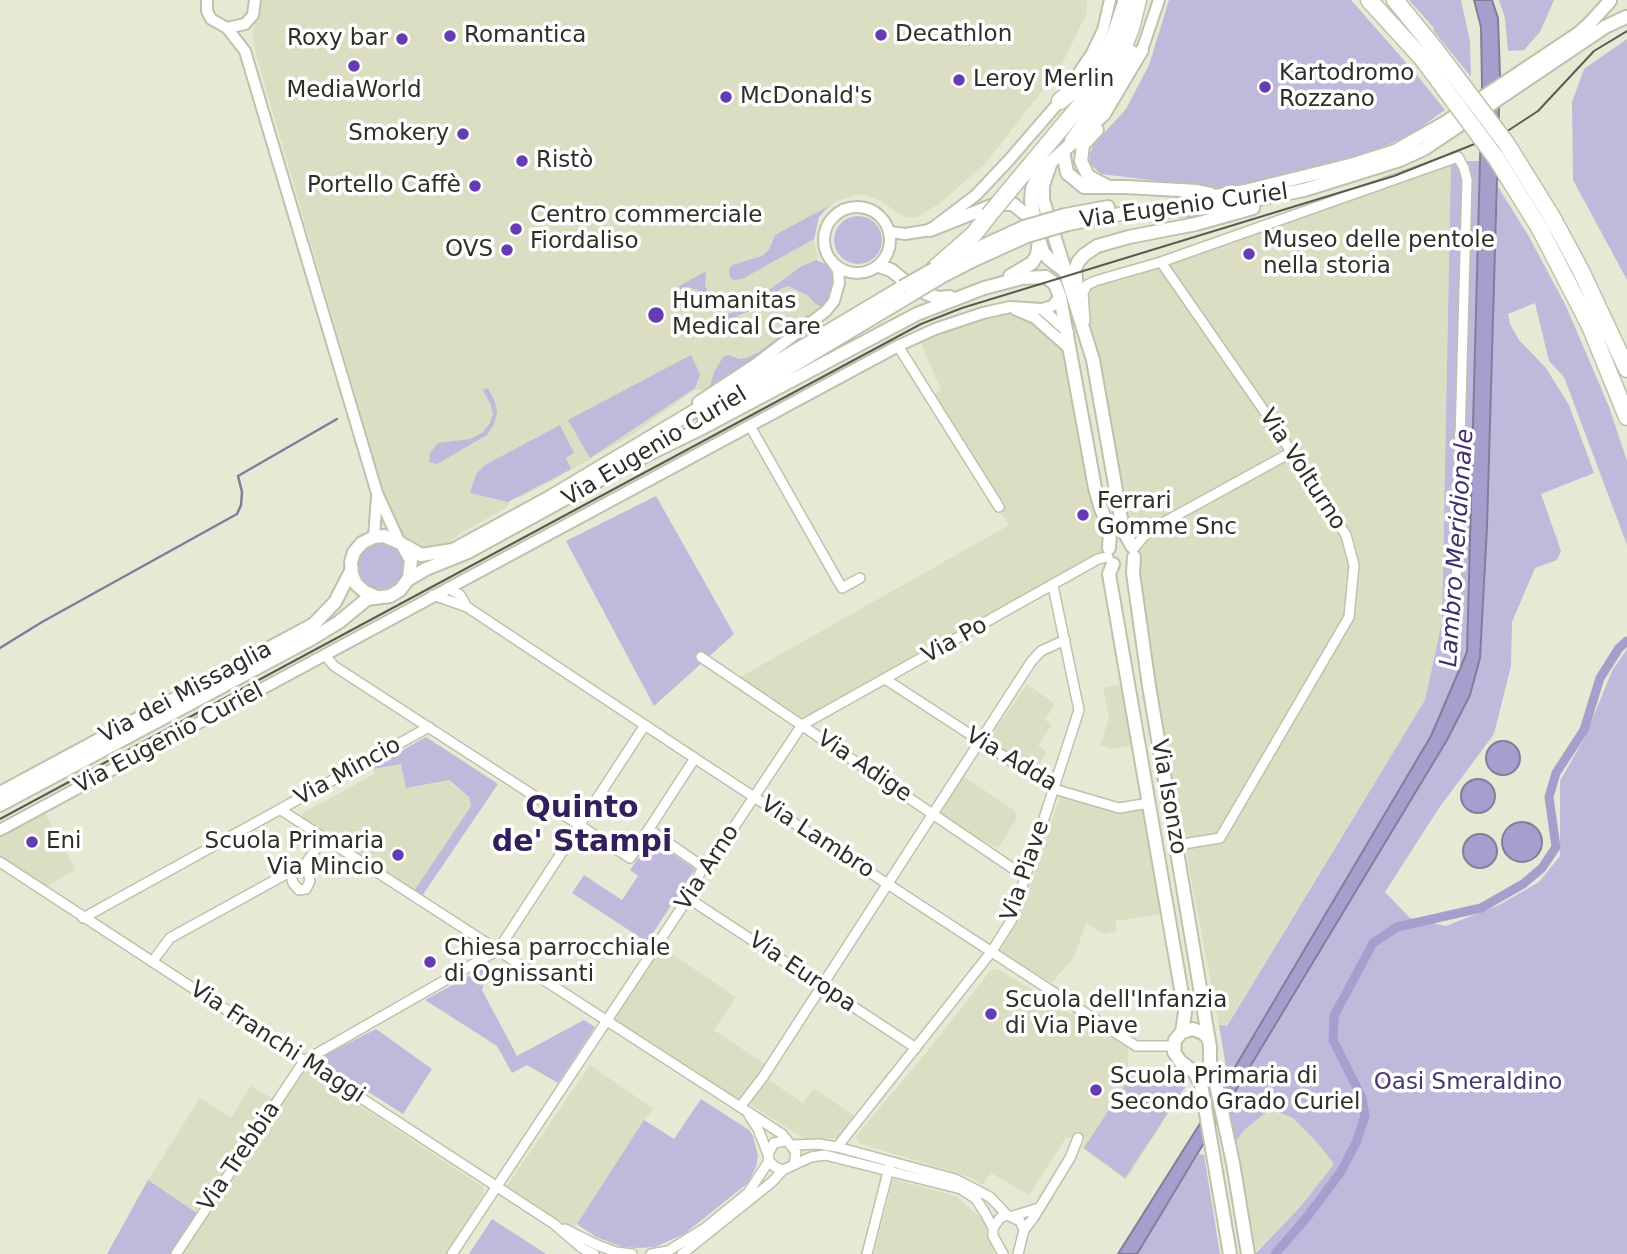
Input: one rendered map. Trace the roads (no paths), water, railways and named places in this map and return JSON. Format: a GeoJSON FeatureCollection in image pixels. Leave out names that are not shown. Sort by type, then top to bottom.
{"type":"FeatureCollection","features":[{"type":"Feature","properties":{"kind":"highway"},"geometry":{"type":"LineString","coordinates":[[1060,102],[1084,81],[1102,59],[1115,36],[1127,0]]}},
{"type":"Feature","properties":{"kind":"highway"},"geometry":{"type":"LineString","coordinates":[[937,273],[974,234],[1102,79],[1123,48],[1138,0]]}},
{"type":"Feature","properties":{"kind":"highway"},"geometry":{"type":"LineString","coordinates":[[1068,146],[1108,92],[1126,62],[1147,13],[1148,0]]}},
{"type":"Feature","properties":{"kind":"highway"},"geometry":{"type":"LineString","coordinates":[[1370,0],[1429,54]]}},
{"type":"Feature","properties":{"kind":"highway"},"geometry":{"type":"LineString","coordinates":[[1395,0],[1496,158],[1581,271],[1627,369]]}},
{"type":"Feature","properties":{"kind":"highway"},"geometry":{"type":"LineString","coordinates":[[1545,222],[1627,417]]}},
{"type":"Feature","properties":{"kind":"main road"},"geometry":{"type":"LineString","coordinates":[[1610,0],[1615,12],[1626,18]]}},
{"type":"Feature","properties":{"kind":"main road","name":"Via Eugenio Curiel"},"geometry":{"type":"LineString","coordinates":[[1526,75],[1589,24],[1610,0]]}},
{"type":"Feature","properties":{"kind":"main road","name":"Via Eugenio Curiel"},"geometry":{"type":"LineString","coordinates":[[1066,220],[1238,203],[1304,190],[1400,160],[1424,149],[1449,126],[1526,75],[1605,27],[1626,18]]}},
{"type":"Feature","properties":{"kind":"main road"},"geometry":{"type":"LineString","coordinates":[[1066,272],[1049,259],[1031,232],[1031,189],[1038,174],[1106,112],[1142,50]]}},
{"type":"Feature","properties":{"kind":"main road"},"geometry":{"type":"LineString","coordinates":[[1108,186],[1086,174],[1081,161],[1082,149],[1118,108],[1130,85],[1142,50]]}},
{"type":"Feature","properties":{"kind":"main road","name":"Via Eugenio Curiel"},"geometry":{"type":"LineString","coordinates":[[401,543],[421,555],[453,550],[550,497],[937,273],[1031,232],[1123,205],[1219,196],[1374,158],[1449,126]]}},
{"type":"Feature","properties":{"kind":"main road"},"geometry":{"type":"LineString","coordinates":[[1068,146],[1067,173],[1084,187],[1197,191],[1219,196]]}},
{"type":"Feature","properties":{"kind":"main road","name":"Via Isonzo"},"geometry":{"type":"LineString","coordinates":[[1050,165],[1043,185],[1043,200],[1093,360],[1123,530],[1133,550],[1133,573],[1149,686],[1207,1037]]}},
{"type":"Feature","properties":{"kind":"main road"},"geometry":{"type":"LineString","coordinates":[[1087,340],[1075,270],[1090,250],[1129,237],[1196,224],[1304,190]]}},
{"type":"Feature","properties":{"kind":"main road"},"geometry":{"type":"LineString","coordinates":[[620,468],[680,440],[907,318],[1021,271],[1032,263],[1037,255],[1022,210],[1013,204],[996,204],[930,230]]}},
{"type":"Feature","properties":{"kind":"main road"},"geometry":{"type":"LineString","coordinates":[[879,266],[891,270],[913,288],[938,298],[959,297]]}},
{"type":"Feature","properties":{"kind":"main road","name":"Via Isonzo"},"geometry":{"type":"LineString","coordinates":[[984,288],[1034,276],[1046,277],[1055,284],[1060,297],[1095,488],[1111,531],[1109,574],[1185,1012],[1182,1031]]}},
{"type":"Feature","properties":{"kind":"main road","name":"Via Eugenio Curiel"},"geometry":{"type":"LineString","coordinates":[[409,579],[468,552],[620,468],[906,291]]}},
{"type":"Feature","properties":{"kind":"main road","name":"Via Isonzo"},"geometry":{"type":"LineString","coordinates":[[1068,332],[1085,347],[1093,360]]}},
{"type":"Feature","properties":{"kind":"main road"},"geometry":{"type":"LineString","coordinates":[[374,537],[388,537],[401,543],[411,560],[409,579]]}},
{"type":"Feature","properties":{"kind":"main road","name":"Via dei Missaglia"},"geometry":{"type":"LineString","coordinates":[[0,793],[314,624],[335,602],[351,571],[356,548],[374,537]]}},
{"type":"Feature","properties":{"kind":"main road"},"geometry":{"type":"LineString","coordinates":[[1122,540],[1133,550],[1126,566],[1110,556],[1114,542],[1122,540]]}},
{"type":"Feature","properties":{"kind":"main road"},"geometry":{"type":"LineString","coordinates":[[351,571],[361,590],[377,597]]}},
{"type":"Feature","properties":{"kind":"main road","name":"Via dei Missaglia"},"geometry":{"type":"LineString","coordinates":[[0,805],[313,638],[339,622],[357,605],[397,593],[409,579]]}},
{"type":"Feature","properties":{"kind":"main road"},"geometry":{"type":"LineString","coordinates":[[1230,1254],[1201,1084],[1194,1072],[1176,1057],[1174,1046],[1182,1031],[1193,1029],[1207,1037],[1210,1070],[1216,1084],[1233,1163],[1248,1254]]}},
{"type":"Feature","properties":{"kind":"main road"},"geometry":{"type":"LineString","coordinates":[[1185,1064],[1203,1062],[1209,1052]]}},
{"type":"Feature","properties":{"kind":"street"},"geometry":{"type":"LineString","coordinates":[[207,0],[207,11],[211,19],[226,28],[245,51]]}},
{"type":"Feature","properties":{"kind":"street"},"geometry":{"type":"LineString","coordinates":[[890,232],[913,233],[930,230],[976,195],[1060,102],[1092,53],[1103,30],[1110,0]]}},
{"type":"Feature","properties":{"kind":"street"},"geometry":{"type":"LineString","coordinates":[[1142,50],[1159,0]]}},
{"type":"Feature","properties":{"kind":"street"},"geometry":{"type":"LineString","coordinates":[[226,28],[245,24],[253,15],[256,1]]}},
{"type":"Feature","properties":{"kind":"street"},"geometry":{"type":"LineString","coordinates":[[245,24],[245,51],[377,493],[401,543]]}},
{"type":"Feature","properties":{"kind":"street"},"geometry":{"type":"LineString","coordinates":[[1087,340],[1083,293],[1087,285],[1161,262],[1458,158],[1467,180],[1455,624]]}},
{"type":"Feature","properties":{"kind":"street"},"geometry":{"type":"LineString","coordinates":[[691,407],[754,366],[826,311],[834,301],[839,283],[838,270],[831,260],[824,244],[827,226],[838,212],[846,208],[864,207],[886,223],[890,232],[890,250],[879,266],[859,274],[838,268],[831,260]]}},
{"type":"Feature","properties":{"kind":"street","name":"Via Volturno"},"geometry":{"type":"LineString","coordinates":[[1161,262],[1346,535],[1354,565],[1349,617],[1220,838],[1177,845]]}},
{"type":"Feature","properties":{"kind":"street"},"geometry":{"type":"LineString","coordinates":[[1041,309],[1052,306],[1060,297]]}},
{"type":"Feature","properties":{"kind":"street"},"geometry":{"type":"LineString","coordinates":[[1010,307],[1035,318],[1071,350]]}},
{"type":"Feature","properties":{"kind":"street","name":"Via Eugenio Curiel"},"geometry":{"type":"LineString","coordinates":[[0,830],[898,346],[935,329],[983,313],[1010,307],[1041,309]]}},
{"type":"Feature","properties":{"kind":"street"},"geometry":{"type":"LineString","coordinates":[[1041,309],[1068,332]]}},
{"type":"Feature","properties":{"kind":"street"},"geometry":{"type":"LineString","coordinates":[[898,346],[999,508]]}},
{"type":"Feature","properties":{"kind":"street"},"geometry":{"type":"LineString","coordinates":[[750,426],[842,589],[860,578]]}},
{"type":"Feature","properties":{"kind":"street"},"geometry":{"type":"LineString","coordinates":[[1133,550],[1144,536],[1159,525],[1290,453]]}},
{"type":"Feature","properties":{"kind":"street"},"geometry":{"type":"LineString","coordinates":[[374,537],[377,493]]}},
{"type":"Feature","properties":{"kind":"street","name":"Via Po"},"geometry":{"type":"LineString","coordinates":[[802,725],[1098,559],[1110,556]]}},
{"type":"Feature","properties":{"kind":"street"},"geometry":{"type":"LineString","coordinates":[[464,580],[467,607]]}},
{"type":"Feature","properties":{"kind":"street","name":"Via Piave"},"geometry":{"type":"LineString","coordinates":[[837,1147],[992,951],[1012,921],[1079,710],[1053,586]]}},
{"type":"Feature","properties":{"kind":"street"},"geometry":{"type":"LineString","coordinates":[[448,588],[460,595],[467,607]]}},
{"type":"Feature","properties":{"kind":"street"},"geometry":{"type":"LineString","coordinates":[[433,596],[467,607]]}},
{"type":"Feature","properties":{"kind":"street","name":"Via Lambro"},"geometry":{"type":"LineString","coordinates":[[467,607],[1136,1046],[1174,1046]]}},
{"type":"Feature","properties":{"kind":"street"},"geometry":{"type":"LineString","coordinates":[[744,1111],[820,985],[1031,662],[1041,651],[1065,640]]}},
{"type":"Feature","properties":{"kind":"street"},"geometry":{"type":"LineString","coordinates":[[325,655],[334,666],[630,858],[695,758]]}},
{"type":"Feature","properties":{"kind":"street","name":"Via Adige"},"geometry":{"type":"LineString","coordinates":[[701,657],[1027,878]]}},
{"type":"Feature","properties":{"kind":"street","name":"Via Adda"},"geometry":{"type":"LineString","coordinates":[[885,679],[1054,789],[1119,808],[1149,803]]}},
{"type":"Feature","properties":{"kind":"street"},"geometry":{"type":"LineString","coordinates":[[304,1061],[498,950],[645,725]]}},
{"type":"Feature","properties":{"kind":"street","name":"Via Arno"},"geometry":{"type":"LineString","coordinates":[[452,1254],[688,898],[703,867],[714,857],[802,725]]}},
{"type":"Feature","properties":{"kind":"street","name":"Via Mincio"},"geometry":{"type":"LineString","coordinates":[[83,918],[429,727]]}},
{"type":"Feature","properties":{"kind":"street"},"geometry":{"type":"LineString","coordinates":[[281,810],[782,1134],[796,1152],[794,1164]]}},
{"type":"Feature","properties":{"kind":"street"},"geometry":{"type":"LineString","coordinates":[[648,832],[654,833],[703,867]]}},
{"type":"Feature","properties":{"kind":"street"},"geometry":{"type":"LineString","coordinates":[[152,961],[170,938],[306,863],[323,839]]}},
{"type":"Feature","properties":{"kind":"street","name":"Via Franchi Maggi"},"geometry":{"type":"LineString","coordinates":[[0,862],[554,1224],[597,1245],[632,1254]]}},
{"type":"Feature","properties":{"kind":"street"},"geometry":{"type":"LineString","coordinates":[[290,871],[293,883],[299,890],[306,890],[310,881],[306,863]]}},
{"type":"Feature","properties":{"kind":"street","name":"Via Europa"},"geometry":{"type":"LineString","coordinates":[[688,898],[916,1048]]}},
{"type":"Feature","properties":{"kind":"street","name":"Via Trebbia"},"geometry":{"type":"LineString","coordinates":[[176,1254],[304,1061]]}},
{"type":"Feature","properties":{"kind":"street"},"geometry":{"type":"LineString","coordinates":[[744,1111],[758,1129],[768,1158],[775,1167],[783,1170]]}},
{"type":"Feature","properties":{"kind":"street"},"geometry":{"type":"LineString","coordinates":[[1018,1254],[1024,1230],[1070,1158],[1078,1138]]}},
{"type":"Feature","properties":{"kind":"street"},"geometry":{"type":"LineString","coordinates":[[651,1254],[668,1251],[705,1228],[748,1193],[774,1143],[837,1147],[961,1189],[976,1199],[993,1228],[993,1236],[1003,1254]]}},
{"type":"Feature","properties":{"kind":"street"},"geometry":{"type":"LineString","coordinates":[[682,1254],[772,1182],[783,1170],[825,1155],[955,1179],[973,1186],[997,1203],[1010,1216],[1020,1221],[1024,1230]]}},
{"type":"Feature","properties":{"kind":"street"},"geometry":{"type":"LineString","coordinates":[[867,1254],[889,1166]]}},
{"type":"Feature","properties":{"kind":"street"},"geometry":{"type":"LineString","coordinates":[[993,1228],[1000,1218],[1039,1208]]}},
{"type":"Feature","properties":{"kind":"street","name":"Via Franchi Maggi"},"geometry":{"type":"LineString","coordinates":[[554,1224],[582,1248],[594,1254]]}},
{"type":"Feature","properties":{"kind":"street"},"geometry":{"type":"LineString","coordinates":[[998,1243],[1009,1247],[1020,1242]]}},
{"type":"Feature","properties":{"kind":"waterway"},"geometry":{"type":"LineString","coordinates":[[0,648],[237,514],[242,492],[238,476],[337,419]]}},
{"type":"Feature","properties":{"kind":"waterway"},"geometry":{"type":"LineString","coordinates":[[1275,1254],[1340,1173],[1356,1143],[1365,1116],[1362,1098],[1333,1040],[1334,1016],[1373,943],[1397,927],[1481,908],[1523,884],[1542,868],[1556,847],[1549,797],[1556,773],[1584,730],[1600,678],[1619,648],[1627,641]]}},
{"type":"Feature","properties":{"kind":"tram line"},"geometry":{"type":"LineString","coordinates":[[0,819],[921,324],[962,308],[1394,176],[1509,130],[1538,111],[1594,51],[1627,31]]}},
{"type":"Feature","properties":{"kind":"place","name":"Decathlon"},"geometry":{"type":"Point","coordinates":[881,35]}},
{"type":"Feature","properties":{"kind":"place","name":"Romantica"},"geometry":{"type":"Point","coordinates":[450,36]}},
{"type":"Feature","properties":{"kind":"place","name":"Roxy bar"},"geometry":{"type":"Point","coordinates":[402,39]}},
{"type":"Feature","properties":{"kind":"place","name":"MediaWorld"},"geometry":{"type":"Point","coordinates":[354,66]}},
{"type":"Feature","properties":{"kind":"place","name":"Leroy Merlin"},"geometry":{"type":"Point","coordinates":[959,80]}},
{"type":"Feature","properties":{"kind":"place","name":"Kartodromo Rozzano"},"geometry":{"type":"Point","coordinates":[1265,87]}},
{"type":"Feature","properties":{"kind":"place","name":"McDonald's"},"geometry":{"type":"Point","coordinates":[726,97]}},
{"type":"Feature","properties":{"kind":"place","name":"Smokery"},"geometry":{"type":"Point","coordinates":[463,134]}},
{"type":"Feature","properties":{"kind":"place","name":"Ristò"},"geometry":{"type":"Point","coordinates":[522,161]}},
{"type":"Feature","properties":{"kind":"place","name":"Portello Caffè"},"geometry":{"type":"Point","coordinates":[475,186]}},
{"type":"Feature","properties":{"kind":"place","name":"Centro commerciale Fiordaliso"},"geometry":{"type":"Point","coordinates":[516,229]}},
{"type":"Feature","properties":{"kind":"place","name":"OVS"},"geometry":{"type":"Point","coordinates":[507,250]}},
{"type":"Feature","properties":{"kind":"place","name":"Museo delle pentole nella storia"},"geometry":{"type":"Point","coordinates":[1249,254]}},
{"type":"Feature","properties":{"kind":"place","name":"Humanitas Medical Care"},"geometry":{"type":"Point","coordinates":[656,315]}},
{"type":"Feature","properties":{"kind":"place","name":"Ferrari Gomme Snc"},"geometry":{"type":"Point","coordinates":[1083,515]}},
{"type":"Feature","properties":{"kind":"place","name":"Eni"},"geometry":{"type":"Point","coordinates":[32,842]}},
{"type":"Feature","properties":{"kind":"place","name":"Scuola Primaria Via Mincio"},"geometry":{"type":"Point","coordinates":[398,855]}},
{"type":"Feature","properties":{"kind":"place","name":"Chiesa parrocchiale di Ognissanti"},"geometry":{"type":"Point","coordinates":[430,962]}},
{"type":"Feature","properties":{"kind":"place","name":"Scuola dell'Infanzia di Via Piave"},"geometry":{"type":"Point","coordinates":[991,1014]}},
{"type":"Feature","properties":{"kind":"place","name":"Scuola Primaria di Secondo Grado Curiel"},"geometry":{"type":"Point","coordinates":[1096,1090]}},
{"type":"Feature","properties":{"kind":"district","name":"Quinto de' Stampi"},"geometry":{"type":"Point","coordinates":[582,826]}},
{"type":"Feature","properties":{"kind":"water label","name":"Lambro Meridionale"},"geometry":{"type":"Point","coordinates":[1458,548]}},
{"type":"Feature","properties":{"kind":"park label","name":"Oasi Smeraldino"},"geometry":{"type":"Point","coordinates":[1468,1083]}}]}
